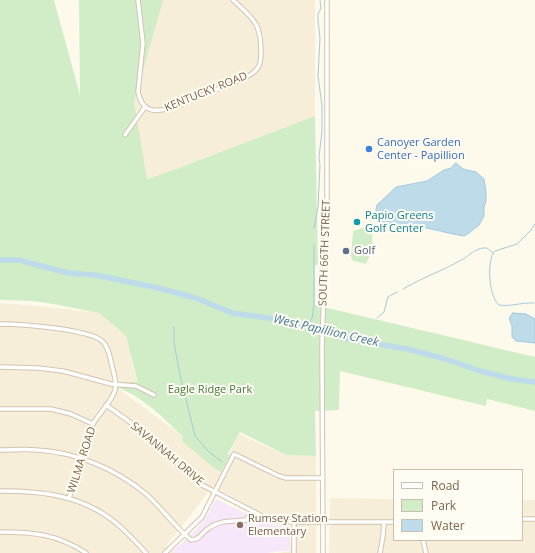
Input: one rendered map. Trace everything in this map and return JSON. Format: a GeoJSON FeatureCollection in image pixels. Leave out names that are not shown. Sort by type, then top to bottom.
{"type":"FeatureCollection","features":[{"type":"Feature","properties":{"kind":"street"},"geometry":{"type":"LineString","coordinates":[[125,135],[146,107],[141,101],[138,92],[143,43],[138,0]]}},
{"type":"Feature","properties":{"kind":"street","name":"KENTUCKY ROAD"},"geometry":{"type":"LineString","coordinates":[[146,107],[157,111],[178,105],[246,78],[258,69],[261,49],[257,24],[233,0]]}},
{"type":"Feature","properties":{"kind":"street","name":"SOUTH 66TH STREET"},"geometry":{"type":"LineString","coordinates":[[323,553],[322,319],[327,205],[327,0]]}},
{"type":"Feature","properties":{"kind":"street"},"geometry":{"type":"LineString","coordinates":[[0,324],[39,326],[99,338],[107,347],[116,385]]}},
{"type":"Feature","properties":{"kind":"street"},"geometry":{"type":"LineString","coordinates":[[0,367],[38,368],[63,371],[116,385],[136,386],[154,395]]}},
{"type":"Feature","properties":{"kind":"street","name":"WILMA ROAD"},"geometry":{"type":"LineString","coordinates":[[69,498],[94,424],[113,395],[116,385]]}},
{"type":"Feature","properties":{"kind":"street","name":"SAVANNAH DRIVE"},"geometry":{"type":"LineString","coordinates":[[106,405],[141,430],[188,474],[202,485],[266,518],[278,521],[294,522],[393,522]]}},
{"type":"Feature","properties":{"kind":"street"},"geometry":{"type":"LineString","coordinates":[[0,409],[51,409],[71,414],[94,424]]}},
{"type":"Feature","properties":{"kind":"street"},"geometry":{"type":"LineString","coordinates":[[0,450],[51,451],[82,459],[111,471],[129,482],[150,498],[191,540],[198,539],[206,529],[216,523],[223,521],[246,520],[252,512]]}},
{"type":"Feature","properties":{"kind":"street"},"geometry":{"type":"LineString","coordinates":[[165,553],[202,517],[234,454],[279,476],[290,478],[322,478]]}},
{"type":"Feature","properties":{"kind":"street"},"geometry":{"type":"LineString","coordinates":[[0,491],[42,492],[69,498],[88,506],[115,522],[146,553]]}},
{"type":"Feature","properties":{"kind":"street"},"geometry":{"type":"LineString","coordinates":[[523,519],[535,519]]}},
{"type":"Feature","properties":{"kind":"street"},"geometry":{"type":"LineString","coordinates":[[294,522],[294,553]]}},
{"type":"Feature","properties":{"kind":"street"},"geometry":{"type":"LineString","coordinates":[[380,553],[384,522]]}},
{"type":"Feature","properties":{"kind":"street"},"geometry":{"type":"LineString","coordinates":[[0,532],[24,532],[45,535],[67,542],[86,553]]}},
{"type":"Feature","properties":{"kind":"street"},"geometry":{"type":"LineString","coordinates":[[423,541],[426,553]]}},
{"type":"Feature","properties":{"kind":"shaded area"},"geometry":{"type":"Polygon","coordinates":[[[85,0],[315,0],[315,116],[146,179],[85,0]]]}},
{"type":"Feature","properties":{"kind":"shaded area"},"geometry":{"type":"Polygon","coordinates":[[[0,303],[99,313],[126,336],[138,383],[120,382],[119,389],[177,432],[221,472],[239,434],[285,455],[316,456],[316,519],[284,518],[258,511],[213,486],[167,545],[174,553],[0,553],[0,303]]]}},
{"type":"Feature","properties":{"kind":"shaded area"},"geometry":{"type":"Polygon","coordinates":[[[330,498],[393,499],[393,541],[523,541],[523,500],[535,500],[535,553],[329,553],[330,498]]]}},
{"type":"Feature","properties":{"kind":"shaded area","name":"Rumsey Station Elementary"},"geometry":{"type":"Polygon","coordinates":[[[216,499],[261,521],[273,525],[290,526],[290,550],[267,553],[174,553],[172,551],[190,536],[207,516],[216,499]]]}},
{"type":"Feature","properties":{"kind":"shaded area"},"geometry":{"type":"Polygon","coordinates":[[[292,524],[316,524],[316,553],[278,553],[290,551],[292,524]]]}},
{"type":"Feature","properties":{"kind":"green space","name":"Eagle Ridge Park"},"geometry":{"type":"Polygon","coordinates":[[[0,0],[54,0],[80,95],[79,0],[163,0],[134,102],[147,179],[315,116],[318,265],[315,265],[315,305],[535,357],[535,411],[487,399],[486,406],[340,371],[339,410],[315,411],[316,456],[286,455],[240,432],[228,454],[230,455],[221,472],[213,467],[182,441],[183,437],[154,410],[137,397],[119,388],[120,382],[138,382],[126,336],[99,313],[48,303],[0,300],[0,0]]]}},
{"type":"Feature","properties":{"kind":"green space"},"geometry":{"type":"Polygon","coordinates":[[[370,225],[373,239],[368,260],[366,264],[353,261],[351,257],[353,231],[370,225]]]}},
{"type":"Feature","properties":{"kind":"water"},"geometry":{"type":"Polygon","coordinates":[[[456,163],[463,169],[476,172],[484,179],[486,201],[484,216],[479,225],[469,233],[464,236],[427,228],[405,225],[385,227],[379,224],[376,216],[377,205],[396,187],[427,181],[444,170],[451,168],[456,163]]]}},
{"type":"Feature","properties":{"kind":"water"},"geometry":{"type":"Polygon","coordinates":[[[513,313],[526,314],[535,319],[535,343],[516,341],[512,337],[510,318],[513,313]]]}},
{"type":"Feature","properties":{"kind":"waterway"},"geometry":{"type":"LineString","coordinates":[[314,228],[318,207],[319,157],[322,131],[322,106],[318,76],[320,38],[318,14],[321,8],[320,0]]}},
{"type":"Feature","properties":{"kind":"waterway"},"geometry":{"type":"LineString","coordinates":[[534,303],[499,305],[491,287],[490,262],[495,251],[517,244],[535,224]]}},
{"type":"Feature","properties":{"kind":"waterway"},"geometry":{"type":"LineString","coordinates":[[307,327],[312,318],[314,305],[314,245]]}},
{"type":"Feature","properties":{"kind":"waterway"},"geometry":{"type":"LineString","coordinates":[[403,289],[465,258],[478,249],[487,248],[493,253]]}},
{"type":"Feature","properties":{"kind":"waterway","name":"West Papillion Creek"},"geometry":{"type":"LineString","coordinates":[[0,260],[19,260],[68,273],[95,275],[154,287],[196,298],[232,313],[290,321],[343,338],[407,349],[446,359],[480,371],[512,379],[535,382]]}},
{"type":"Feature","properties":{"kind":"waterway"},"geometry":{"type":"LineString","coordinates":[[377,318],[384,312],[388,297],[397,292]]}},
{"type":"Feature","properties":{"kind":"waterway"},"geometry":{"type":"LineString","coordinates":[[174,327],[174,343],[180,375],[195,436],[208,451],[222,462]]}},
{"type":"Feature","properties":{"kind":"place","name":"Canoyer Garden Center - Papillion"},"geometry":{"type":"Point","coordinates":[369,149]}},
{"type":"Feature","properties":{"kind":"place","name":"Papio Greens Golf Center"},"geometry":{"type":"Point","coordinates":[357,222]}},
{"type":"Feature","properties":{"kind":"place","name":"Golf"},"geometry":{"type":"Point","coordinates":[346,251]}},
{"type":"Feature","properties":{"kind":"place","name":"Rumsey Station Elementary"},"geometry":{"type":"Point","coordinates":[240,525]}}]}
